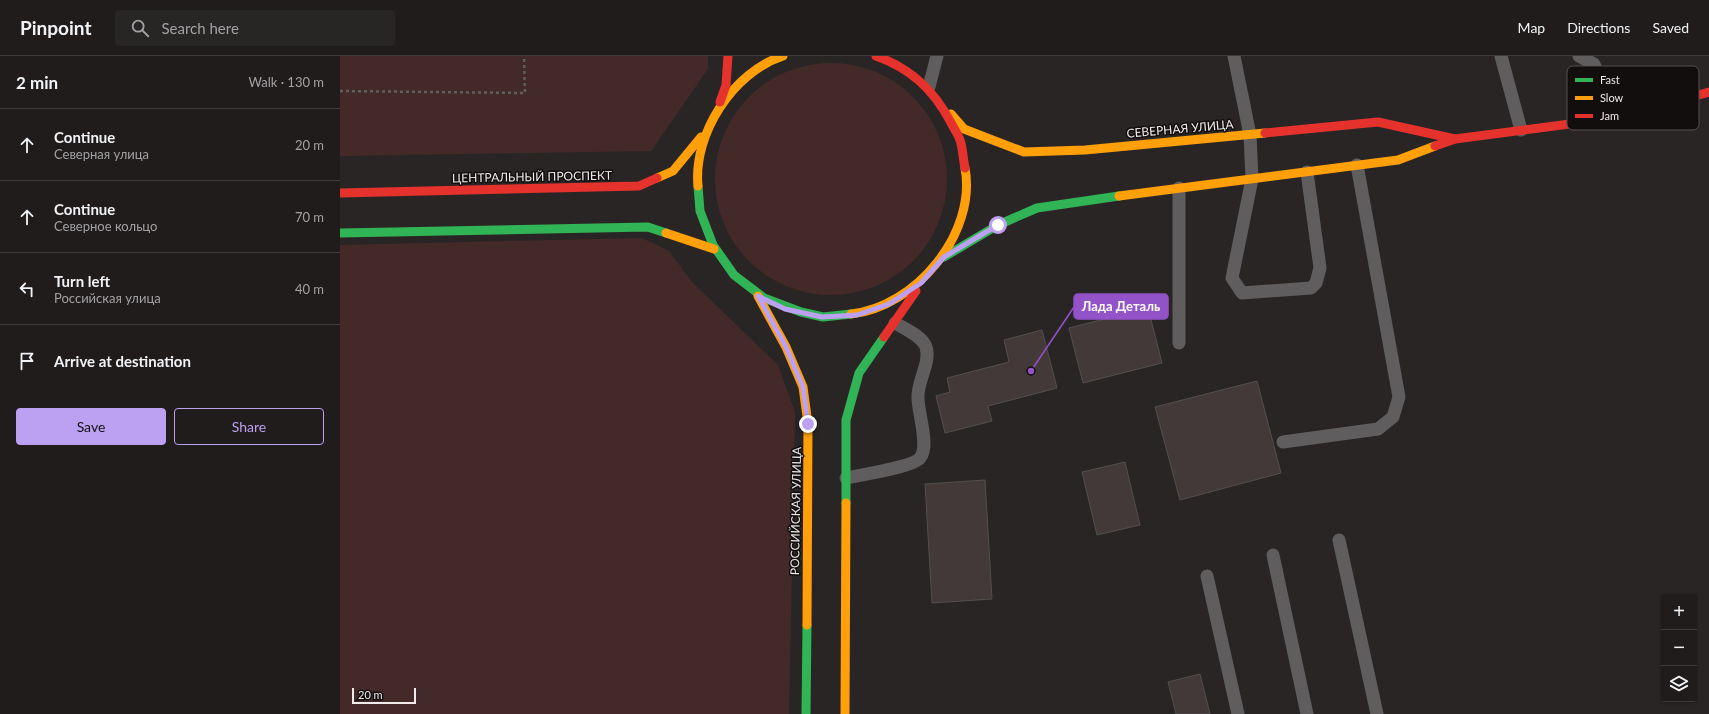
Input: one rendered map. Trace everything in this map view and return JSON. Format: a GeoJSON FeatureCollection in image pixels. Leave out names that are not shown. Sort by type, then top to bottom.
{"type":"FeatureCollection","features":[{"type":"Feature","properties":{"kind":"street"},"geometry":{"type":"LineString","coordinates":[[728,56],[726,85],[718,107],[704,133],[697,166],[700,213],[714,249],[730,272],[758,296],[785,309],[822,317],[857,315],[889,304],[921,283]]}},
{"type":"Feature","properties":{"kind":"street"},"geometry":{"type":"LineString","coordinates":[[718,107],[735,86],[771,60],[783,56]]}},
{"type":"Feature","properties":{"kind":"street"},"geometry":{"type":"LineString","coordinates":[[845,714],[846,420],[859,373],[895,323],[921,283],[944,257],[961,220],[966,181],[962,146],[950,116],[929,88],[895,62],[876,56]]}},
{"type":"Feature","properties":{"kind":"street","name":"СЕВЕРНАЯ УЛИЦА"},"geometry":{"type":"LineString","coordinates":[[929,88],[964,130],[1024,152],[1085,150],[1378,122],[1456,139]]}},
{"type":"Feature","properties":{"kind":"street","name":"СЕВЕРНАЯ УЛИЦА"},"geometry":{"type":"LineString","coordinates":[[1699,95],[1709,92]]}},
{"type":"Feature","properties":{"kind":"street","name":"СЕВЕРНАЯ УЛИЦА"},"geometry":{"type":"LineString","coordinates":[[944,257],[998,225],[1037,208],[1398,160],[1456,139],[1567,124]]}},
{"type":"Feature","properties":{"kind":"street","name":"ЦЕНТРАЛЬНЫЙ ПРОСПЕКТ"},"geometry":{"type":"LineString","coordinates":[[340,194],[639,186],[673,171],[704,133]]}},
{"type":"Feature","properties":{"kind":"street"},"geometry":{"type":"LineString","coordinates":[[340,233],[648,227],[714,249]]}},
{"type":"Feature","properties":{"kind":"street","name":"РОССИЙСКАЯ УЛИЦА"},"geometry":{"type":"LineString","coordinates":[[758,296],[786,347],[803,387],[808,424],[806,714]]}},
{"type":"Feature","properties":{"kind":"lane"},"geometry":{"type":"LineString","coordinates":[[929,88],[937,56]]}},
{"type":"Feature","properties":{"kind":"lane"},"geometry":{"type":"LineString","coordinates":[[1234,56],[1250,135],[1252,179],[1232,278],[1242,293],[1311,288],[1316,283],[1320,268],[1307,172]]}},
{"type":"Feature","properties":{"kind":"lane"},"geometry":{"type":"LineString","coordinates":[[1500,56],[1521,130]]}},
{"type":"Feature","properties":{"kind":"lane"},"geometry":{"type":"LineString","coordinates":[[1579,56],[1594,64],[1595,66]]}},
{"type":"Feature","properties":{"kind":"lane"},"geometry":{"type":"LineString","coordinates":[[1283,442],[1378,429],[1393,417],[1399,397],[1357,165]]}},
{"type":"Feature","properties":{"kind":"lane"},"geometry":{"type":"LineString","coordinates":[[1179,188],[1179,342]]}},
{"type":"Feature","properties":{"kind":"lane"},"geometry":{"type":"LineString","coordinates":[[846,478],[910,464],[920,458],[924,447],[918,397],[927,358],[926,348],[923,340],[895,323]]}},
{"type":"Feature","properties":{"kind":"lane"},"geometry":{"type":"LineString","coordinates":[[1339,540],[1377,714]]}},
{"type":"Feature","properties":{"kind":"lane"},"geometry":{"type":"LineString","coordinates":[[1273,555],[1307,714]]}},
{"type":"Feature","properties":{"kind":"lane"},"geometry":{"type":"LineString","coordinates":[[1207,576],[1238,714]]}},
{"type":"Feature","properties":{"kind":"path"},"geometry":{"type":"LineString","coordinates":[[340,91],[525,93],[524,56]]}},
{"type":"Feature","properties":{"kind":"shaded area"},"geometry":{"type":"Polygon","coordinates":[[[340,56],[708,56],[708,69],[651,151],[340,156],[340,56]]]}},
{"type":"Feature","properties":{"kind":"shaded area"},"geometry":{"type":"Polygon","coordinates":[[[820,63],[842,63],[865,68],[886,76],[905,89],[921,105],[934,124],[942,145],[947,168],[945,202],[934,234],[921,253],[905,269],[886,282],[865,290],[842,295],[820,295],[797,290],[776,282],[757,269],[741,253],[728,234],[720,213],[715,190],[715,168],[720,145],[728,124],[741,105],[757,89],[776,76],[797,68],[820,63]]]}},
{"type":"Feature","properties":{"kind":"shaded area"},"geometry":{"type":"Polygon","coordinates":[[[642,238],[669,251],[692,282],[778,365],[795,412],[789,714],[340,714],[340,245],[642,238]]]}},
{"type":"Feature","properties":{"kind":"building"},"geometry":{"type":"Polygon","coordinates":[[[1148,308],[1162,363],[1083,383],[1069,328],[1148,308]]]}},
{"type":"Feature","properties":{"kind":"building"},"geometry":{"type":"Polygon","coordinates":[[[1042,330],[1057,388],[988,406],[992,421],[945,433],[936,396],[950,392],[947,378],[1009,362],[1004,340],[1042,330]]]}},
{"type":"Feature","properties":{"kind":"building"},"geometry":{"type":"Polygon","coordinates":[[[1257,381],[1281,473],[1180,500],[1155,407],[1257,381]]]}},
{"type":"Feature","properties":{"kind":"building"},"geometry":{"type":"Polygon","coordinates":[[[1125,462],[1140,525],[1097,535],[1082,472],[1125,462]]]}},
{"type":"Feature","properties":{"kind":"building"},"geometry":{"type":"Polygon","coordinates":[[[985,480],[992,599],[932,603],[925,484],[985,480]]]}},
{"type":"Feature","properties":{"kind":"building"},"geometry":{"type":"Polygon","coordinates":[[[1200,674],[1210,714],[1176,714],[1168,682],[1200,674]]]}},
{"type":"Feature","properties":{"kind":"traffic: fast"},"geometry":{"type":"LineString","coordinates":[[698,186],[700,211],[713,245],[734,275],[764,298],[801,312],[823,317],[851,314]]}},
{"type":"Feature","properties":{"kind":"traffic: fast"},"geometry":{"type":"LineString","coordinates":[[944,257],[998,225],[1037,208],[1119,196]]}},
{"type":"Feature","properties":{"kind":"traffic: fast"},"geometry":{"type":"LineString","coordinates":[[340,233],[648,227],[666,233]]}},
{"type":"Feature","properties":{"kind":"traffic: fast"},"geometry":{"type":"LineString","coordinates":[[846,503],[846,420],[859,373],[884,337]]}},
{"type":"Feature","properties":{"kind":"traffic: fast"},"geometry":{"type":"LineString","coordinates":[[806,714],[807,625]]}},
{"type":"Feature","properties":{"kind":"traffic: slow"},"geometry":{"type":"LineString","coordinates":[[698,186],[698,166],[702,146],[710,126],[720,108],[733,90],[748,76],[765,64],[783,56]]}},
{"type":"Feature","properties":{"kind":"traffic: slow"},"geometry":{"type":"LineString","coordinates":[[951,114],[964,129],[1024,152],[1085,150],[1265,133]]}},
{"type":"Feature","properties":{"kind":"traffic: slow"},"geometry":{"type":"LineString","coordinates":[[657,178],[673,171],[701,137]]}},
{"type":"Feature","properties":{"kind":"traffic: slow"},"geometry":{"type":"LineString","coordinates":[[1119,196],[1398,160],[1435,146]]}},
{"type":"Feature","properties":{"kind":"traffic: slow"},"geometry":{"type":"LineString","coordinates":[[851,314],[875,308],[898,297],[919,282],[937,263],[951,241],[961,217],[966,193],[965,168]]}},
{"type":"Feature","properties":{"kind":"traffic: slow"},"geometry":{"type":"LineString","coordinates":[[666,233],[714,249]]}},
{"type":"Feature","properties":{"kind":"traffic: slow"},"geometry":{"type":"LineString","coordinates":[[758,296],[786,347],[803,387],[808,424],[807,625]]}},
{"type":"Feature","properties":{"kind":"traffic: slow"},"geometry":{"type":"LineString","coordinates":[[845,714],[846,503]]}},
{"type":"Feature","properties":{"kind":"traffic: jam"},"geometry":{"type":"LineString","coordinates":[[720,102],[726,85],[728,56]]}},
{"type":"Feature","properties":{"kind":"traffic: jam"},"geometry":{"type":"LineString","coordinates":[[876,56],[910,73],[936,99],[959,138],[965,168]]}},
{"type":"Feature","properties":{"kind":"traffic: jam"},"geometry":{"type":"LineString","coordinates":[[1699,95],[1709,92]]}},
{"type":"Feature","properties":{"kind":"traffic: jam"},"geometry":{"type":"LineString","coordinates":[[1265,133],[1378,122],[1455,139]]}},
{"type":"Feature","properties":{"kind":"traffic: jam"},"geometry":{"type":"LineString","coordinates":[[1435,146],[1455,139],[1567,124]]}},
{"type":"Feature","properties":{"kind":"traffic: jam"},"geometry":{"type":"LineString","coordinates":[[340,193],[639,186],[657,178]]}},
{"type":"Feature","properties":{"kind":"traffic: jam"},"geometry":{"type":"LineString","coordinates":[[884,337],[916,291]]}},
{"type":"Feature","properties":{"kind":"place","name":"Лада Деталь"},"geometry":{"type":"Point","coordinates":[1031,371]}},
{"type":"Feature","properties":{"kind":"route"},"geometry":{"type":"LineString","coordinates":[[808,424],[803,387],[786,347],[758,296],[785,309],[822,317],[857,315],[889,304],[921,283],[944,257],[998,225]]}}]}
